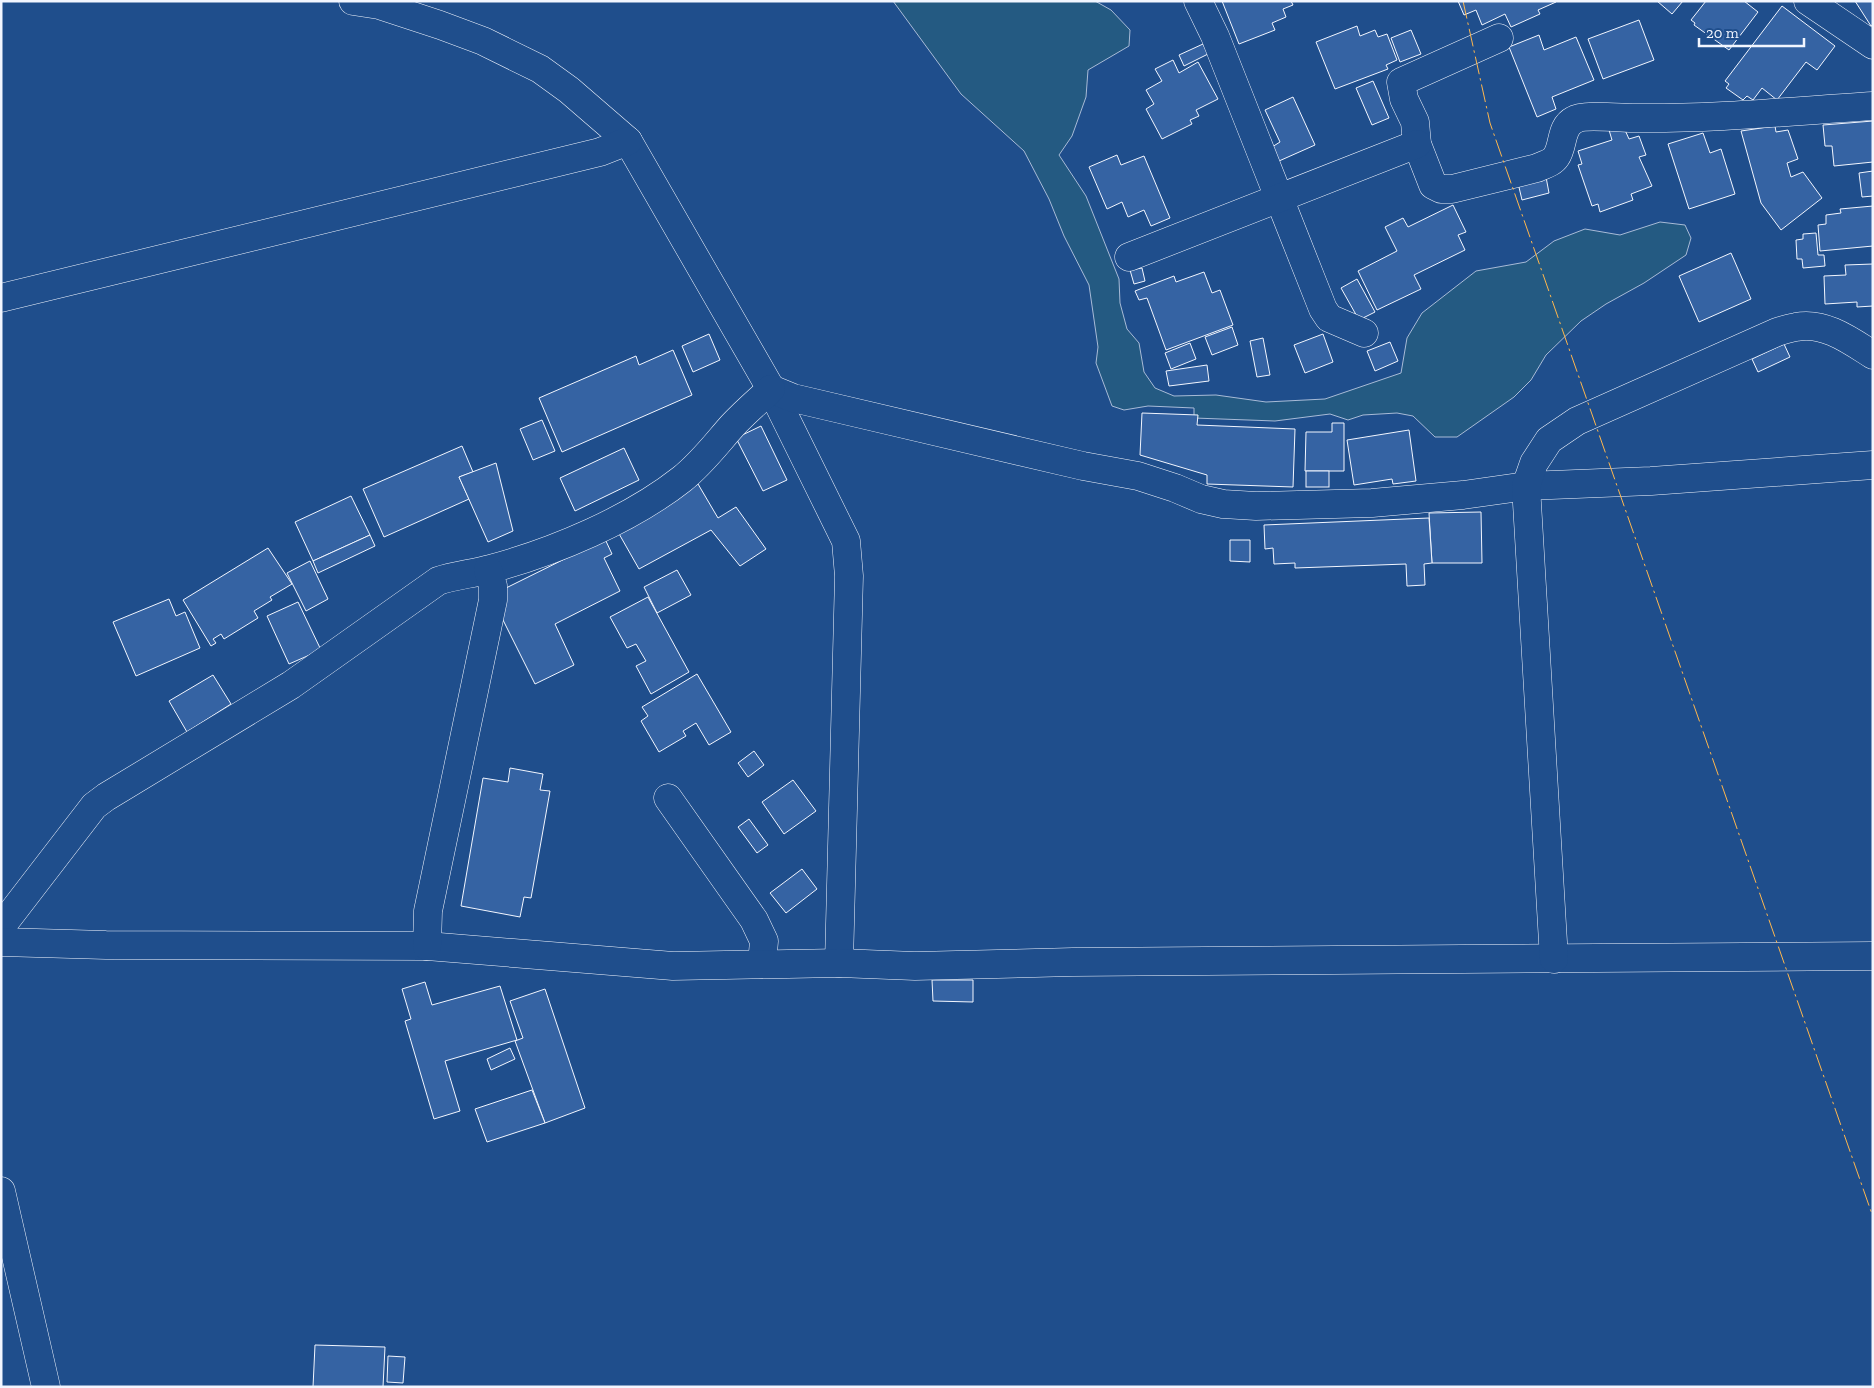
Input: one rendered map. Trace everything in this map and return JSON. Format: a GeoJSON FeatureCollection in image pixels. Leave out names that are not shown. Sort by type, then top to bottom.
{"type":"FeatureCollection","features":[{"type":"Feature","properties":{"kind":"street"},"geometry":{"type":"LineString","coordinates":[[353,1],[379,5],[440,24],[483,41],[540,69],[569,90],[628,141],[771,389],[846,541],[848,576],[839,963]]}},
{"type":"Feature","properties":{"kind":"street"},"geometry":{"type":"LineString","coordinates":[[1198,1],[1215,36],[1323,309],[1329,318],[1364,333]]}},
{"type":"Feature","properties":{"kind":"street"},"geometry":{"type":"LineString","coordinates":[[1808,1],[1873,45]]}},
{"type":"Feature","properties":{"kind":"street"},"geometry":{"type":"LineString","coordinates":[[1499,38],[1401,82],[1404,98],[1415,122],[1417,144],[1433,185],[1441,189],[1452,189],[1549,163],[1556,157],[1566,127],[1574,120],[1586,117],[1648,118],[1734,115],[1873,106]]}},
{"type":"Feature","properties":{"kind":"street"},"geometry":{"type":"LineString","coordinates":[[1,298],[600,152],[628,141]]}},
{"type":"Feature","properties":{"kind":"street"},"geometry":{"type":"LineString","coordinates":[[1130,257],[1417,144]]}},
{"type":"Feature","properties":{"kind":"street"},"geometry":{"type":"LineString","coordinates":[[1554,959],[1526,486],[1534,463],[1549,440],[1577,421],[1777,332],[1798,326],[1816,327],[1844,336],[1873,355]]}},
{"type":"Feature","properties":{"kind":"street"},"geometry":{"type":"LineString","coordinates":[[771,389],[793,398],[1083,466],[1138,476],[1201,499],[1223,504],[1256,506],[1372,503],[1463,495],[1526,486],[1651,481],[1873,465]]}},
{"type":"Feature","properties":{"kind":"street"},"geometry":{"type":"LineString","coordinates":[[1,927],[94,806],[106,797],[291,685],[438,581],[451,576],[488,570],[536,555],[572,540],[650,501],[682,479],[701,462],[734,424],[771,389]]}},
{"type":"Feature","properties":{"kind":"street"},"geometry":{"type":"LineString","coordinates":[[427,946],[428,911],[493,600],[493,586],[488,570]]}},
{"type":"Feature","properties":{"kind":"street"},"geometry":{"type":"LineString","coordinates":[[668,798],[754,920],[764,941],[762,964]]}},
{"type":"Feature","properties":{"kind":"street"},"geometry":{"type":"LineString","coordinates":[[1,942],[115,945],[427,946],[673,966],[839,963],[915,966],[1082,962],[1873,956]]}},
{"type":"Feature","properties":{"kind":"street"},"geometry":{"type":"LineString","coordinates":[[1,1190],[46,1387]]}},
{"type":"Feature","properties":{"kind":"shaded area"},"geometry":{"type":"Polygon","coordinates":[[[893,1],[1095,1],[1111,10],[1130,30],[1129,46],[1088,70],[1086,97],[1072,136],[1059,155],[1086,196],[1119,279],[1120,303],[1127,329],[1139,343],[1144,372],[1155,388],[1174,396],[1216,395],[1266,402],[1325,399],[1401,373],[1407,338],[1422,313],[1476,271],[1526,262],[1554,241],[1585,229],[1620,235],[1660,222],[1685,225],[1691,238],[1686,255],[1581,321],[1546,355],[1531,380],[1514,397],[1457,437],[1435,437],[1413,416],[1397,413],[1363,415],[1348,420],[1330,414],[1275,421],[1194,418],[1194,408],[1148,406],[1124,410],[1112,406],[1096,363],[1098,347],[1089,285],[1064,236],[1049,199],[1024,151],[961,94],[893,1]]]}},
{"type":"Feature","properties":{"kind":"building"},"geometry":{"type":"Polygon","coordinates":[[[1222,1],[1291,1],[1293,5],[1283,9],[1286,17],[1272,23],[1275,30],[1239,44],[1222,1]]]}},
{"type":"Feature","properties":{"kind":"building"},"geometry":{"type":"Polygon","coordinates":[[[1458,1],[1556,2],[1538,10],[1540,14],[1511,27],[1505,14],[1482,25],[1476,10],[1464,15],[1458,1]]]}},
{"type":"Feature","properties":{"kind":"building"},"geometry":{"type":"Polygon","coordinates":[[[1657,1],[1683,1],[1672,14],[1657,1]]]}},
{"type":"Feature","properties":{"kind":"building"},"geometry":{"type":"Polygon","coordinates":[[[1706,1],[1744,1],[1758,12],[1729,50],[1694,25],[1695,23],[1691,20],[1706,1]]]}},
{"type":"Feature","properties":{"kind":"building"},"geometry":{"type":"Polygon","coordinates":[[[1855,1],[1873,1],[1873,25],[1871,26],[1855,1]]]}},
{"type":"Feature","properties":{"kind":"building"},"geometry":{"type":"Polygon","coordinates":[[[1782,6],[1835,46],[1817,70],[1806,62],[1777,100],[1762,88],[1753,100],[1747,96],[1743,100],[1726,88],[1729,84],[1725,81],[1782,6]]]}},
{"type":"Feature","properties":{"kind":"building"},"geometry":{"type":"Polygon","coordinates":[[[1639,20],[1654,60],[1603,79],[1588,39],[1639,20]]]}},
{"type":"Feature","properties":{"kind":"building"},"geometry":{"type":"Polygon","coordinates":[[[1357,26],[1360,36],[1375,30],[1378,37],[1387,34],[1397,60],[1386,65],[1388,69],[1335,89],[1316,42],[1357,26]]]}},
{"type":"Feature","properties":{"kind":"building"},"geometry":{"type":"Polygon","coordinates":[[[1411,30],[1421,54],[1400,62],[1391,38],[1411,30]]]}},
{"type":"Feature","properties":{"kind":"building"},"geometry":{"type":"Polygon","coordinates":[[[1539,35],[1544,50],[1576,37],[1594,80],[1552,97],[1556,109],[1537,117],[1509,47],[1539,35]]]}},
{"type":"Feature","properties":{"kind":"building"},"geometry":{"type":"Polygon","coordinates":[[[1203,44],[1208,54],[1184,66],[1179,55],[1203,44]]]}},
{"type":"Feature","properties":{"kind":"building"},"geometry":{"type":"Polygon","coordinates":[[[1173,60],[1179,73],[1198,62],[1218,99],[1196,110],[1199,116],[1190,120],[1192,124],[1162,139],[1146,109],[1154,104],[1146,90],[1162,81],[1155,69],[1173,60]]]}},
{"type":"Feature","properties":{"kind":"building"},"geometry":{"type":"Polygon","coordinates":[[[1373,81],[1389,118],[1372,125],[1356,88],[1373,81]]]}},
{"type":"Feature","properties":{"kind":"building"},"geometry":{"type":"Polygon","coordinates":[[[1293,97],[1315,145],[1279,161],[1272,147],[1280,142],[1265,110],[1293,97]]]}},
{"type":"Feature","properties":{"kind":"building"},"geometry":{"type":"Polygon","coordinates":[[[1873,121],[1873,162],[1834,166],[1832,146],[1825,146],[1823,125],[1873,121]]]}},
{"type":"Feature","properties":{"kind":"building"},"geometry":{"type":"Polygon","coordinates":[[[1775,126],[1776,132],[1788,130],[1798,159],[1787,163],[1791,177],[1803,172],[1822,198],[1781,230],[1761,203],[1741,131],[1775,126]]]}},
{"type":"Feature","properties":{"kind":"building"},"geometry":{"type":"Polygon","coordinates":[[[1609,130],[1625,130],[1629,139],[1639,136],[1646,155],[1639,157],[1652,186],[1631,194],[1633,200],[1600,212],[1598,204],[1592,206],[1578,165],[1582,164],[1578,151],[1612,140],[1609,130]]]}},
{"type":"Feature","properties":{"kind":"building"},"geometry":{"type":"Polygon","coordinates":[[[1703,133],[1710,153],[1721,149],[1735,194],[1689,209],[1668,144],[1703,133]]]}},
{"type":"Feature","properties":{"kind":"building"},"geometry":{"type":"Polygon","coordinates":[[[1117,155],[1121,165],[1144,156],[1170,218],[1151,226],[1144,210],[1128,217],[1122,202],[1107,209],[1089,167],[1117,155]]]}},
{"type":"Feature","properties":{"kind":"building"},"geometry":{"type":"Polygon","coordinates":[[[1873,171],[1873,196],[1862,197],[1859,173],[1873,171]]]}},
{"type":"Feature","properties":{"kind":"building"},"geometry":{"type":"Polygon","coordinates":[[[1546,177],[1549,193],[1522,200],[1518,183],[1546,177]]]}},
{"type":"Feature","properties":{"kind":"building"},"geometry":{"type":"Polygon","coordinates":[[[1453,205],[1466,232],[1458,235],[1465,250],[1414,275],[1421,289],[1377,310],[1358,271],[1397,251],[1385,227],[1403,218],[1408,227],[1453,205]]]}},
{"type":"Feature","properties":{"kind":"building"},"geometry":{"type":"Polygon","coordinates":[[[1873,206],[1873,246],[1820,251],[1818,225],[1826,224],[1826,215],[1841,213],[1840,209],[1873,206]]]}},
{"type":"Feature","properties":{"kind":"building"},"geometry":{"type":"Polygon","coordinates":[[[1816,233],[1818,255],[1824,255],[1825,266],[1803,268],[1802,259],[1797,259],[1796,240],[1803,239],[1803,234],[1816,233]]]}},
{"type":"Feature","properties":{"kind":"building"},"geometry":{"type":"Polygon","coordinates":[[[1731,253],[1751,299],[1699,322],[1679,276],[1731,253]]]}},
{"type":"Feature","properties":{"kind":"building"},"geometry":{"type":"Polygon","coordinates":[[[1873,264],[1873,306],[1857,307],[1857,302],[1825,304],[1824,276],[1846,275],[1845,265],[1873,264]]]}},
{"type":"Feature","properties":{"kind":"building"},"geometry":{"type":"Polygon","coordinates":[[[1142,268],[1145,281],[1134,284],[1130,270],[1142,268]]]}},
{"type":"Feature","properties":{"kind":"building"},"geometry":{"type":"Polygon","coordinates":[[[1204,272],[1212,293],[1220,290],[1233,325],[1166,350],[1147,298],[1139,300],[1135,291],[1174,276],[1176,282],[1204,272]]]}},
{"type":"Feature","properties":{"kind":"building"},"geometry":{"type":"Polygon","coordinates":[[[1357,279],[1375,312],[1359,320],[1341,288],[1357,279]]]}},
{"type":"Feature","properties":{"kind":"building"},"geometry":{"type":"Polygon","coordinates":[[[1232,327],[1238,345],[1212,355],[1205,337],[1232,327]]]}},
{"type":"Feature","properties":{"kind":"building"},"geometry":{"type":"Polygon","coordinates":[[[709,334],[720,360],[693,372],[682,346],[709,334]]]}},
{"type":"Feature","properties":{"kind":"building"},"geometry":{"type":"Polygon","coordinates":[[[1323,334],[1333,362],[1305,373],[1294,345],[1323,334]]]}},
{"type":"Feature","properties":{"kind":"building"},"geometry":{"type":"Polygon","coordinates":[[[1263,338],[1270,375],[1257,377],[1250,341],[1263,338]]]}},
{"type":"Feature","properties":{"kind":"building"},"geometry":{"type":"Polygon","coordinates":[[[1390,342],[1398,361],[1375,371],[1367,351],[1390,342]]]}},
{"type":"Feature","properties":{"kind":"building"},"geometry":{"type":"Polygon","coordinates":[[[1190,343],[1196,359],[1171,369],[1165,353],[1190,343]]]}},
{"type":"Feature","properties":{"kind":"building"},"geometry":{"type":"Polygon","coordinates":[[[1784,344],[1790,357],[1758,372],[1752,359],[1784,344]]]}},
{"type":"Feature","properties":{"kind":"building"},"geometry":{"type":"Polygon","coordinates":[[[673,350],[692,395],[562,452],[539,398],[636,356],[639,365],[673,350]]]}},
{"type":"Feature","properties":{"kind":"building"},"geometry":{"type":"Polygon","coordinates":[[[1207,365],[1209,381],[1169,386],[1166,371],[1207,365]]]}},
{"type":"Feature","properties":{"kind":"building"},"geometry":{"type":"Polygon","coordinates":[[[1142,413],[1198,415],[1197,425],[1295,429],[1293,487],[1207,484],[1207,475],[1140,455],[1142,413]]]}},
{"type":"Feature","properties":{"kind":"building"},"geometry":{"type":"Polygon","coordinates":[[[542,420],[555,451],[533,460],[520,429],[542,420]]]}},
{"type":"Feature","properties":{"kind":"building"},"geometry":{"type":"Polygon","coordinates":[[[1332,423],[1344,423],[1344,471],[1305,471],[1306,432],[1332,432],[1332,423]]]}},
{"type":"Feature","properties":{"kind":"building"},"geometry":{"type":"Polygon","coordinates":[[[761,426],[787,480],[763,491],[736,438],[761,426]]]}},
{"type":"Feature","properties":{"kind":"building"},"geometry":{"type":"Polygon","coordinates":[[[1409,430],[1416,481],[1393,484],[1392,479],[1354,485],[1347,440],[1409,430]]]}},
{"type":"Feature","properties":{"kind":"building"},"geometry":{"type":"Polygon","coordinates":[[[462,446],[473,472],[459,477],[469,499],[384,537],[363,489],[462,446]]]}},
{"type":"Feature","properties":{"kind":"building"},"geometry":{"type":"Polygon","coordinates":[[[624,448],[639,480],[575,511],[560,478],[624,448]]]}},
{"type":"Feature","properties":{"kind":"building"},"geometry":{"type":"Polygon","coordinates":[[[496,463],[513,531],[488,542],[459,477],[496,463]]]}},
{"type":"Feature","properties":{"kind":"building"},"geometry":{"type":"Polygon","coordinates":[[[1306,471],[1329,471],[1329,487],[1306,487],[1306,471]]]}},
{"type":"Feature","properties":{"kind":"building"},"geometry":{"type":"Polygon","coordinates":[[[698,484],[718,518],[736,507],[766,549],[740,566],[711,530],[639,569],[618,532],[698,484]]]}},
{"type":"Feature","properties":{"kind":"building"},"geometry":{"type":"Polygon","coordinates":[[[351,496],[370,535],[313,561],[295,522],[351,496]]]}},
{"type":"Feature","properties":{"kind":"building"},"geometry":{"type":"Polygon","coordinates":[[[1481,512],[1482,563],[1432,563],[1429,513],[1481,512]]]}},
{"type":"Feature","properties":{"kind":"building"},"geometry":{"type":"Polygon","coordinates":[[[1429,518],[1432,563],[1424,564],[1425,585],[1407,586],[1406,564],[1295,568],[1295,563],[1274,564],[1273,548],[1265,549],[1264,525],[1429,518]]]}},
{"type":"Feature","properties":{"kind":"building"},"geometry":{"type":"Polygon","coordinates":[[[370,535],[375,546],[318,573],[313,561],[370,535]]]}},
{"type":"Feature","properties":{"kind":"building"},"geometry":{"type":"Polygon","coordinates":[[[605,539],[612,554],[604,558],[620,591],[555,624],[574,665],[535,684],[500,614],[506,588],[605,539]]]}},
{"type":"Feature","properties":{"kind":"building"},"geometry":{"type":"Polygon","coordinates":[[[1230,540],[1250,540],[1250,562],[1230,561],[1230,540]]]}},
{"type":"Feature","properties":{"kind":"building"},"geometry":{"type":"Polygon","coordinates":[[[268,548],[292,584],[270,597],[272,600],[254,611],[258,618],[224,639],[221,634],[213,639],[216,643],[211,646],[183,600],[268,548]]]}},
{"type":"Feature","properties":{"kind":"building"},"geometry":{"type":"Polygon","coordinates":[[[310,561],[328,599],[306,611],[287,573],[310,561]]]}},
{"type":"Feature","properties":{"kind":"building"},"geometry":{"type":"Polygon","coordinates":[[[677,570],[691,595],[657,613],[644,587],[677,570]]]}},
{"type":"Feature","properties":{"kind":"building"},"geometry":{"type":"Polygon","coordinates":[[[648,597],[689,672],[651,694],[636,666],[646,661],[636,644],[627,648],[610,617],[648,597]]]}},
{"type":"Feature","properties":{"kind":"building"},"geometry":{"type":"Polygon","coordinates":[[[169,599],[176,616],[185,612],[200,648],[136,676],[113,622],[169,599]]]}},
{"type":"Feature","properties":{"kind":"building"},"geometry":{"type":"Polygon","coordinates":[[[298,602],[321,650],[289,664],[267,616],[298,602]]]}},
{"type":"Feature","properties":{"kind":"building"},"geometry":{"type":"Polygon","coordinates":[[[697,674],[731,732],[709,745],[696,723],[683,731],[686,736],[659,752],[641,721],[648,716],[642,707],[697,674]]]}},
{"type":"Feature","properties":{"kind":"building"},"geometry":{"type":"Polygon","coordinates":[[[213,675],[231,704],[187,732],[169,701],[213,675]]]}},
{"type":"Feature","properties":{"kind":"building"},"geometry":{"type":"Polygon","coordinates":[[[754,751],[764,765],[748,777],[738,763],[754,751]]]}},
{"type":"Feature","properties":{"kind":"building"},"geometry":{"type":"Polygon","coordinates":[[[510,768],[543,774],[540,790],[550,791],[531,898],[524,897],[520,917],[461,906],[483,778],[508,782],[510,768]]]}},
{"type":"Feature","properties":{"kind":"building"},"geometry":{"type":"Polygon","coordinates":[[[793,780],[816,811],[784,834],[762,802],[793,780]]]}},
{"type":"Feature","properties":{"kind":"building"},"geometry":{"type":"Polygon","coordinates":[[[749,819],[768,845],[757,853],[738,827],[749,819]]]}},
{"type":"Feature","properties":{"kind":"building"},"geometry":{"type":"Polygon","coordinates":[[[802,869],[817,889],[786,913],[770,893],[802,869]]]}},
{"type":"Feature","properties":{"kind":"building"},"geometry":{"type":"Polygon","coordinates":[[[932,980],[973,980],[973,1002],[933,1001],[932,980]]]}},
{"type":"Feature","properties":{"kind":"building"},"geometry":{"type":"Polygon","coordinates":[[[425,982],[432,1005],[500,986],[517,1040],[445,1061],[460,1111],[434,1119],[405,1021],[411,1019],[402,989],[425,982]]]}},
{"type":"Feature","properties":{"kind":"building"},"geometry":{"type":"Polygon","coordinates":[[[545,989],[585,1108],[545,1123],[515,1041],[523,1038],[510,1001],[545,989]]]}},
{"type":"Feature","properties":{"kind":"building"},"geometry":{"type":"Polygon","coordinates":[[[510,1048],[515,1059],[491,1070],[487,1059],[510,1048]]]}},
{"type":"Feature","properties":{"kind":"building"},"geometry":{"type":"Polygon","coordinates":[[[532,1090],[545,1123],[487,1142],[475,1109],[532,1090]]]}},
{"type":"Feature","properties":{"kind":"building"},"geometry":{"type":"Polygon","coordinates":[[[315,1345],[385,1347],[383,1387],[313,1387],[315,1345]]]}},
{"type":"Feature","properties":{"kind":"building"},"geometry":{"type":"Polygon","coordinates":[[[388,1356],[405,1357],[403,1383],[387,1382],[388,1356]]]}},
{"type":"Feature","properties":{"kind":"power"},"geometry":{"type":"LineString","coordinates":[[1463,1],[1490,123],[1873,1217]]}}]}
